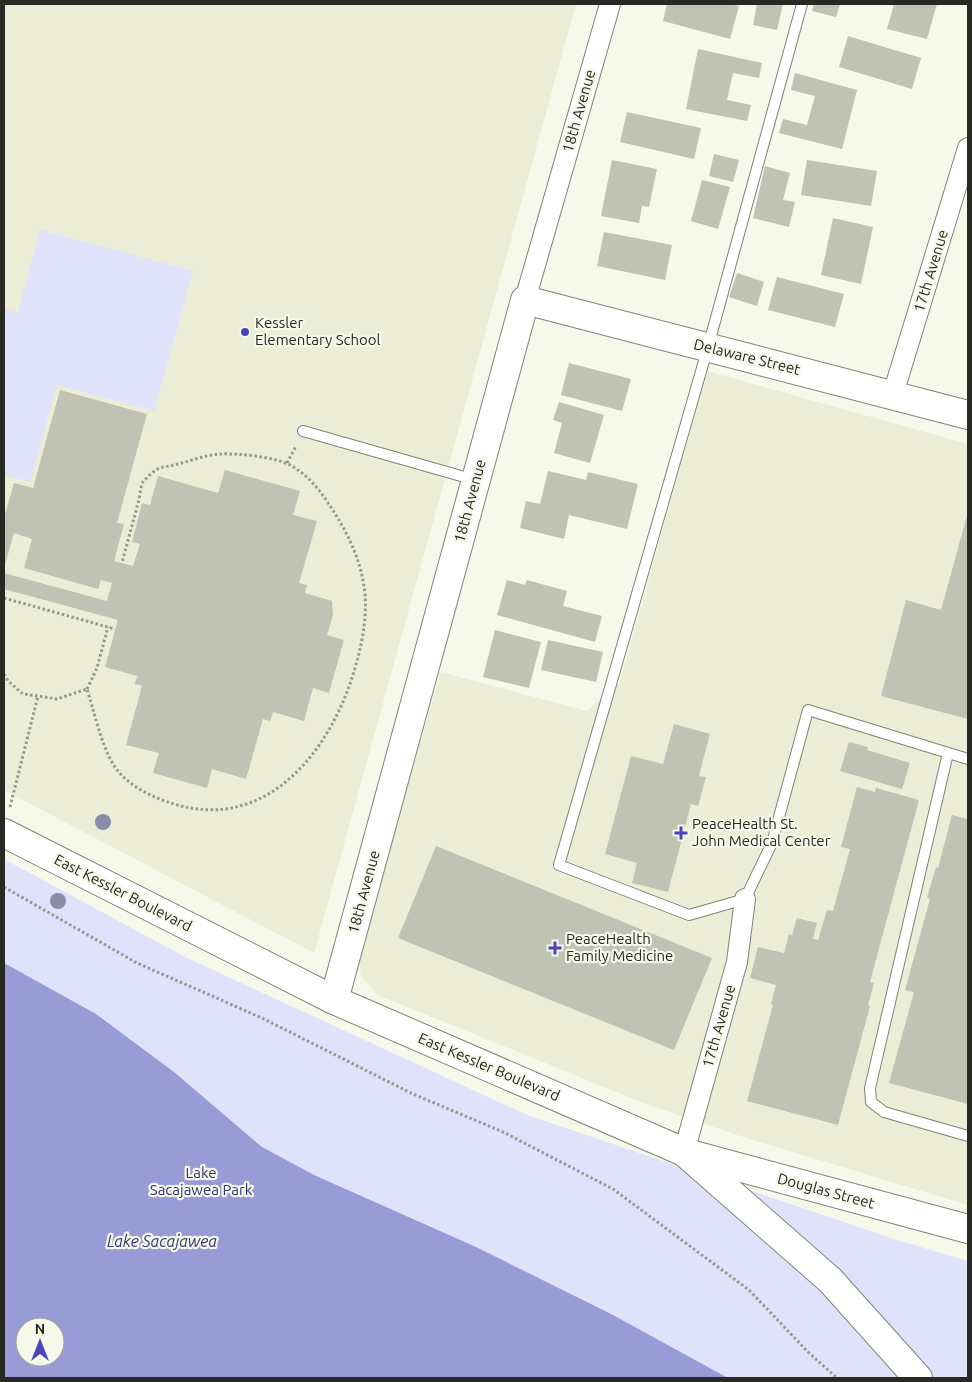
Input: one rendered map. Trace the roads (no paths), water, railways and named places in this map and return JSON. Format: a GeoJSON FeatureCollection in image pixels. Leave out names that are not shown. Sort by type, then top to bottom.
{"type":"FeatureCollection","features":[{"type":"Feature","properties":{"kind":"street","name":"18th Avenue"},"geometry":{"type":"LineString","coordinates":[[334,1000],[525,300],[610,4]]}},
{"type":"Feature","properties":{"kind":"street","name":"17th Avenue"},"geometry":{"type":"LineString","coordinates":[[893,394],[968,148]]}},
{"type":"Feature","properties":{"kind":"street","name":"Delaware Street"},"geometry":{"type":"LineString","coordinates":[[525,300],[968,415]]}},
{"type":"Feature","properties":{"kind":"street","name":"East Kessler Boulevard"},"geometry":{"type":"LineString","coordinates":[[6,822],[334,1000],[684,1152],[830,1280],[918,1378]]}},
{"type":"Feature","properties":{"kind":"street","name":"17th Avenue"},"geometry":{"type":"LineString","coordinates":[[684,1152],[737,962],[745,898]]}},
{"type":"Feature","properties":{"kind":"street","name":"Douglas Street"},"geometry":{"type":"LineString","coordinates":[[684,1152],[968,1229]]}},
{"type":"Feature","properties":{"kind":"lane"},"geometry":{"type":"LineString","coordinates":[[802,4],[708,347],[559,865],[689,915],[745,898],[772,843],[808,710],[968,759]]}},
{"type":"Feature","properties":{"kind":"lane"},"geometry":{"type":"LineString","coordinates":[[303,431],[476,480]]}},
{"type":"Feature","properties":{"kind":"lane"},"geometry":{"type":"LineString","coordinates":[[948,753],[870,1088],[870,1095],[871,1102],[884,1112],[968,1136]]}},
{"type":"Feature","properties":{"kind":"water","name":"Lake Sacajawea"},"geometry":{"type":"Polygon","coordinates":[[[4,963],[96,1014],[174,1072],[262,1147],[314,1175],[476,1247],[611,1314],[728,1378],[4,1378],[4,963]]]}},
{"type":"Feature","properties":{"kind":"place","name":"Kessler Elementary School"},"geometry":{"type":"Point","coordinates":[245,332]}},
{"type":"Feature","properties":{"kind":"place","name":"PeaceHealth St. John Medical Center"},"geometry":{"type":"Point","coordinates":[681,833]}},
{"type":"Feature","properties":{"kind":"place","name":"PeaceHealth Family Medicine"},"geometry":{"type":"Point","coordinates":[555,948]}},
{"type":"Feature","properties":{"kind":"park label","name":"Lake Sacajawea Park"},"geometry":{"type":"Point","coordinates":[201,1182]}}]}
